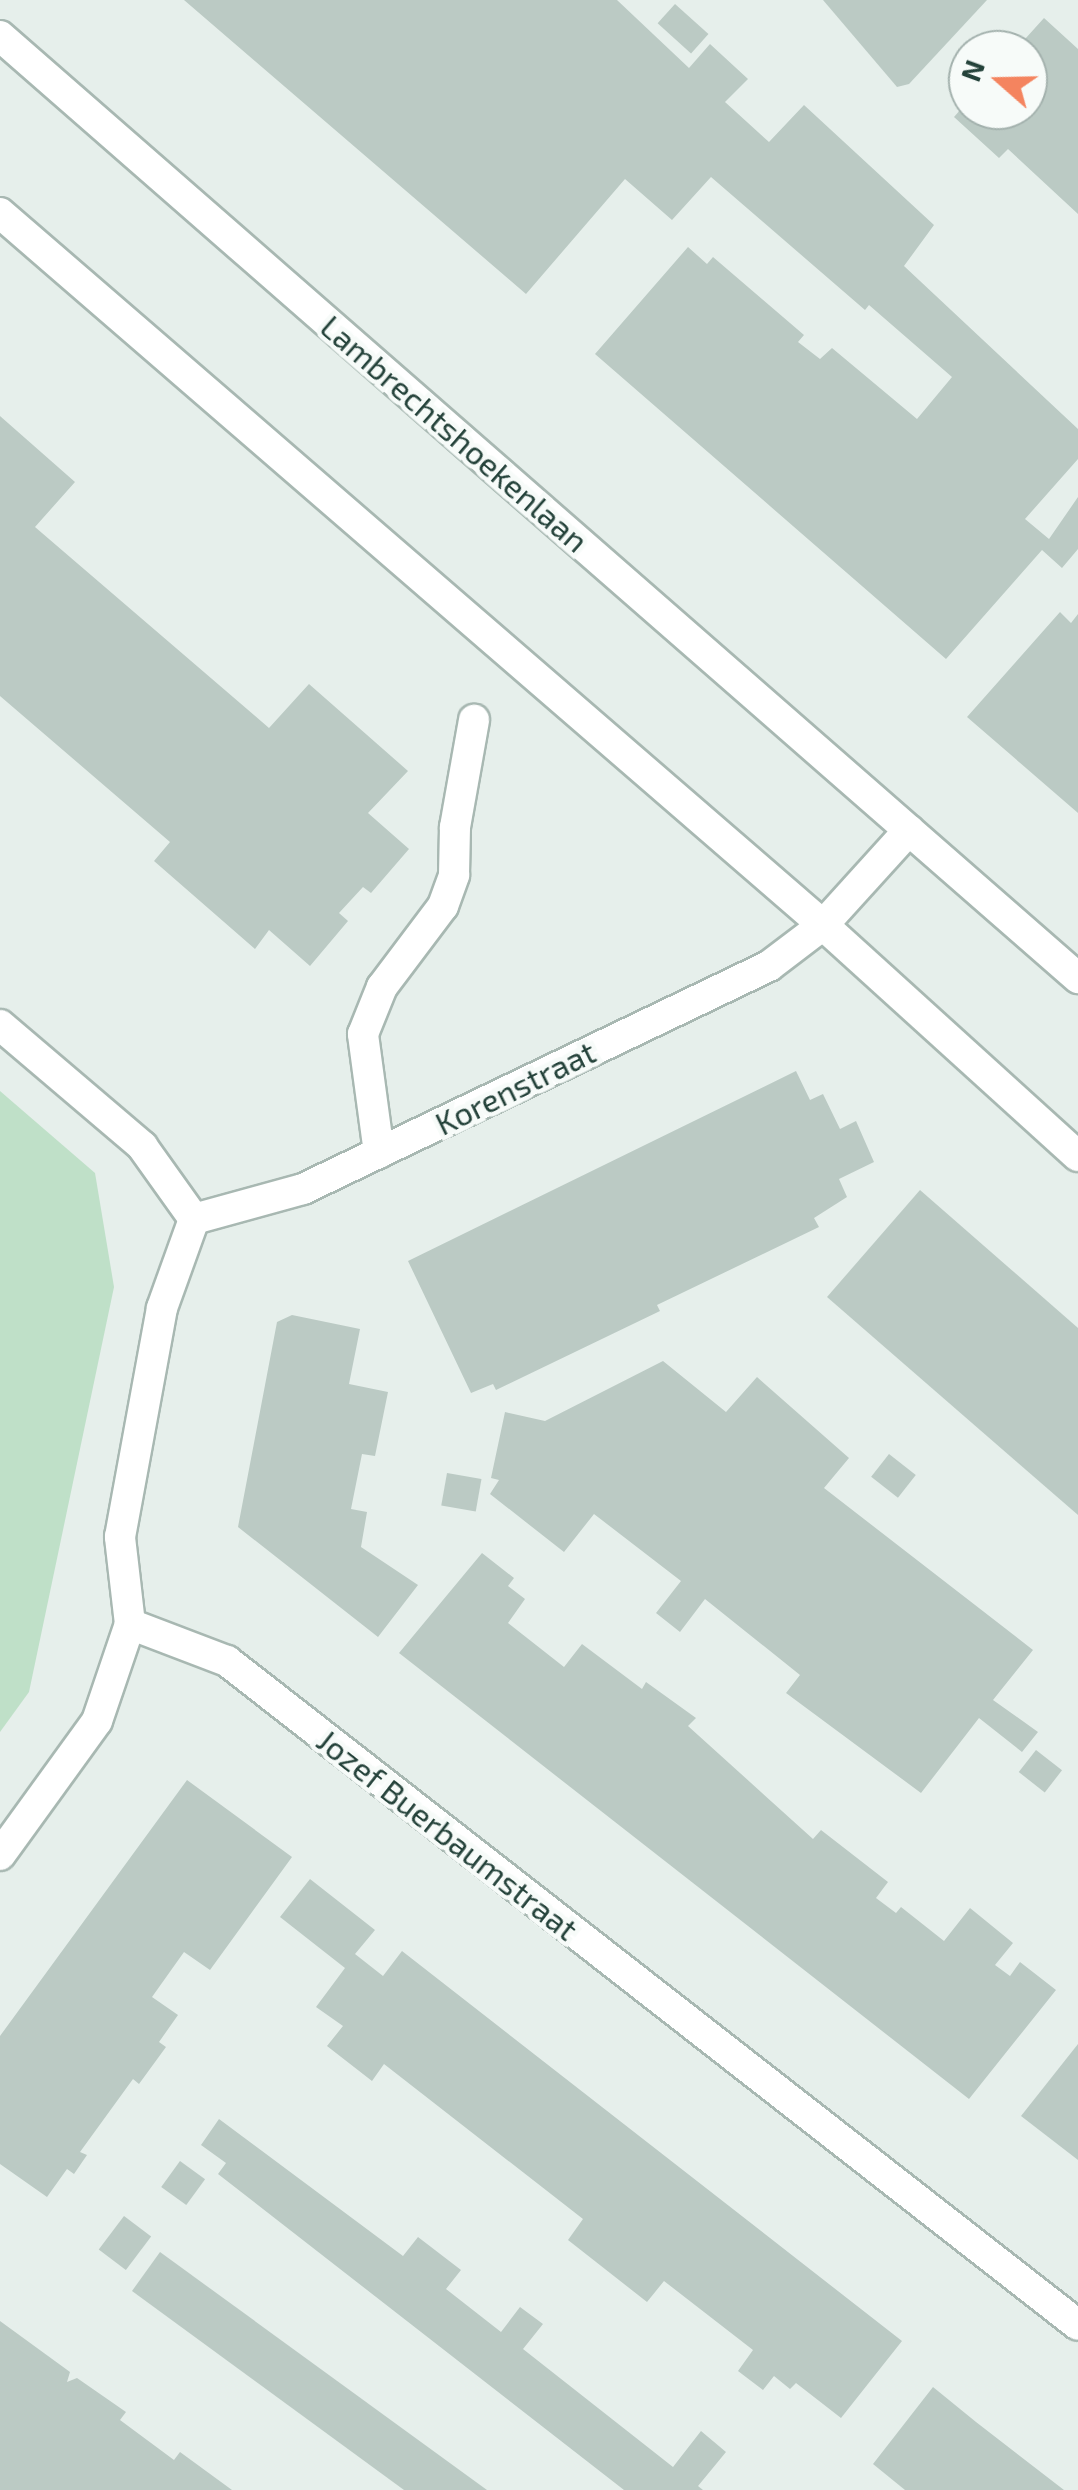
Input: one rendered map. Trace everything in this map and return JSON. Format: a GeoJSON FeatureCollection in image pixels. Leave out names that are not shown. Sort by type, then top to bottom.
{"type":"FeatureCollection","features":[{"type":"Feature","properties":{"kind":"street","name":"Lambrechtshoekenlaan"},"geometry":{"type":"LineString","coordinates":[[0,36],[1078,978]]}},
{"type":"Feature","properties":{"kind":"street"},"geometry":{"type":"LineString","coordinates":[[0,212],[823,925],[1078,1156]]}},
{"type":"Feature","properties":{"kind":"street"},"geometry":{"type":"LineString","coordinates":[[379,1153],[363,1034],[382,987],[442,906],[454,875],[455,827],[474,720]]}},
{"type":"Feature","properties":{"kind":"street"},"geometry":{"type":"LineString","coordinates":[[823,925],[909,830]]}},
{"type":"Feature","properties":{"kind":"street","name":"Korenstraat"},"geometry":{"type":"LineString","coordinates":[[194,1219],[303,1189],[768,966],[823,925]]}},
{"type":"Feature","properties":{"kind":"street"},"geometry":{"type":"LineString","coordinates":[[0,1025],[142,1146],[194,1219],[162,1308],[120,1537],[130,1624],[98,1721],[0,1855]]}},
{"type":"Feature","properties":{"kind":"street","name":"Jozef Buerbaumstraat"},"geometry":{"type":"LineString","coordinates":[[130,1624],[227,1661],[1078,2326]]}},
{"type":"Feature","properties":{"kind":"green space"},"geometry":{"type":"Polygon","coordinates":[[[0,1091],[95,1173],[114,1287],[29,1692],[0,1732],[0,1091]]]}},
{"type":"Feature","properties":{"kind":"building"},"geometry":{"type":"Polygon","coordinates":[[[184,0],[617,0],[689,68],[710,44],[748,79],[725,102],[769,142],[804,105],[934,225],[904,266],[1078,429],[1078,459],[1025,519],[1049,539],[1078,497],[1078,549],[1062,568],[1042,550],[946,659],[595,354],[688,247],[707,264],[713,257],[804,335],[798,342],[820,359],[832,348],[917,419],[952,377],[869,305],[865,310],[711,177],[672,220],[625,179],[526,294],[184,0]]]}},
{"type":"Feature","properties":{"kind":"building"},"geometry":{"type":"Polygon","coordinates":[[[823,0],[987,0],[959,30],[948,30],[948,42],[909,84],[897,87],[823,0]]]}},
{"type":"Feature","properties":{"kind":"building"},"geometry":{"type":"Polygon","coordinates":[[[675,4],[708,34],[691,53],[658,23],[675,4]]]}},
{"type":"Feature","properties":{"kind":"building"},"geometry":{"type":"Polygon","coordinates":[[[1044,18],[1078,49],[1078,214],[1008,149],[999,158],[968,130],[1048,130],[1048,30],[1033,30],[1044,18]]]}},
{"type":"Feature","properties":{"kind":"building"},"geometry":{"type":"Polygon","coordinates":[[[0,416],[75,482],[35,527],[269,728],[309,684],[408,771],[368,813],[409,849],[371,893],[363,887],[339,913],[348,921],[310,966],[269,930],[255,949],[154,861],[170,842],[0,696],[0,416]]]}},
{"type":"Feature","properties":{"kind":"building"},"geometry":{"type":"Polygon","coordinates":[[[1060,612],[1071,623],[1078,614],[1078,813],[967,717],[1060,612]]]}},
{"type":"Feature","properties":{"kind":"building"},"geometry":{"type":"Polygon","coordinates":[[[796,1071],[810,1100],[823,1094],[840,1129],[856,1121],[874,1162],[839,1179],[847,1197],[814,1218],[819,1227],[657,1305],[660,1311],[496,1390],[493,1384],[471,1393],[408,1261],[796,1071]]]}},
{"type":"Feature","properties":{"kind":"building"},"geometry":{"type":"Polygon","coordinates":[[[920,1190],[1078,1328],[1078,1515],[827,1297],[920,1190]]]}},
{"type":"Feature","properties":{"kind":"building"},"geometry":{"type":"Polygon","coordinates":[[[292,1315],[360,1329],[349,1384],[388,1392],[375,1456],[362,1454],[351,1509],[367,1512],[361,1547],[418,1585],[378,1637],[238,1527],[277,1322],[292,1315]]]}},
{"type":"Feature","properties":{"kind":"building"},"geometry":{"type":"Polygon","coordinates":[[[663,1361],[726,1412],[757,1377],[849,1458],[824,1488],[1033,1650],[993,1700],[1038,1732],[1022,1752],[979,1718],[921,1793],[786,1693],[800,1675],[705,1599],[680,1632],[656,1613],[681,1581],[594,1514],[564,1552],[490,1494],[499,1480],[491,1478],[505,1412],[545,1421],[663,1361]]]}},
{"type":"Feature","properties":{"kind":"building"},"geometry":{"type":"Polygon","coordinates":[[[889,1454],[916,1475],[898,1498],[871,1477],[889,1454]]]}},
{"type":"Feature","properties":{"kind":"building"},"geometry":{"type":"Polygon","coordinates":[[[447,1473],[481,1479],[476,1512],[441,1505],[447,1473]]]}},
{"type":"Feature","properties":{"kind":"building"},"geometry":{"type":"Polygon","coordinates":[[[482,1553],[514,1578],[508,1586],[525,1599],[508,1623],[564,1667],[582,1644],[642,1689],[646,1682],[696,1718],[688,1726],[813,1839],[821,1830],[888,1882],[876,1898],[896,1913],[901,1907],[944,1941],[970,1908],[1013,1943],[995,1965],[1010,1976],[1020,1962],[1056,1990],[969,2099],[399,1653],[482,1553]]]}},
{"type":"Feature","properties":{"kind":"building"},"geometry":{"type":"Polygon","coordinates":[[[1036,1750],[1062,1770],[1045,1792],[1019,1772],[1036,1750]]]}},
{"type":"Feature","properties":{"kind":"building"},"geometry":{"type":"Polygon","coordinates":[[[187,1780],[292,1857],[210,1970],[184,1952],[152,1997],[178,2015],[159,2042],[166,2047],[139,2084],[133,2079],[80,2152],[87,2155],[74,2174],[67,2169],[47,2197],[0,2164],[0,2036],[187,1780]]]}},
{"type":"Feature","properties":{"kind":"building"},"geometry":{"type":"Polygon","coordinates":[[[310,1879],[375,1930],[355,1954],[383,1976],[402,1951],[902,2341],[841,2418],[796,2383],[790,2389],[774,2376],[763,2390],[738,2371],[753,2350],[664,2281],[647,2302],[568,2240],[583,2219],[384,2064],[372,2081],[327,2046],[343,2026],[316,2007],[345,1968],[280,1917],[310,1879]]]}},
{"type":"Feature","properties":{"kind":"building"},"geometry":{"type":"Polygon","coordinates":[[[1078,2044],[1078,2160],[1021,2116],[1078,2044]]]}},
{"type":"Feature","properties":{"kind":"building"},"geometry":{"type":"Polygon","coordinates":[[[219,2119],[403,2256],[418,2237],[461,2270],[446,2289],[501,2332],[520,2307],[543,2324],[523,2349],[673,2467],[701,2431],[726,2452],[698,2486],[703,2490],[624,2490],[218,2174],[226,2163],[201,2145],[219,2119]]]}},
{"type":"Feature","properties":{"kind":"building"},"geometry":{"type":"Polygon","coordinates":[[[180,2161],[205,2179],[186,2205],[161,2187],[180,2161]]]}},
{"type":"Feature","properties":{"kind":"building"},"geometry":{"type":"Polygon","coordinates":[[[124,2216],[151,2236],[126,2270],[99,2250],[124,2216]]]}},
{"type":"Feature","properties":{"kind":"building"},"geometry":{"type":"Polygon","coordinates":[[[160,2252],[487,2490],[404,2490],[132,2291],[160,2252]]]}},
{"type":"Feature","properties":{"kind":"building"},"geometry":{"type":"Polygon","coordinates":[[[0,2321],[70,2372],[67,2382],[77,2378],[126,2412],[120,2420],[174,2460],[180,2452],[232,2490],[0,2490],[0,2321]]]}},
{"type":"Feature","properties":{"kind":"building"},"geometry":{"type":"Polygon","coordinates":[[[933,2387],[1064,2490],[905,2490],[873,2464],[933,2387]]]}}]}
